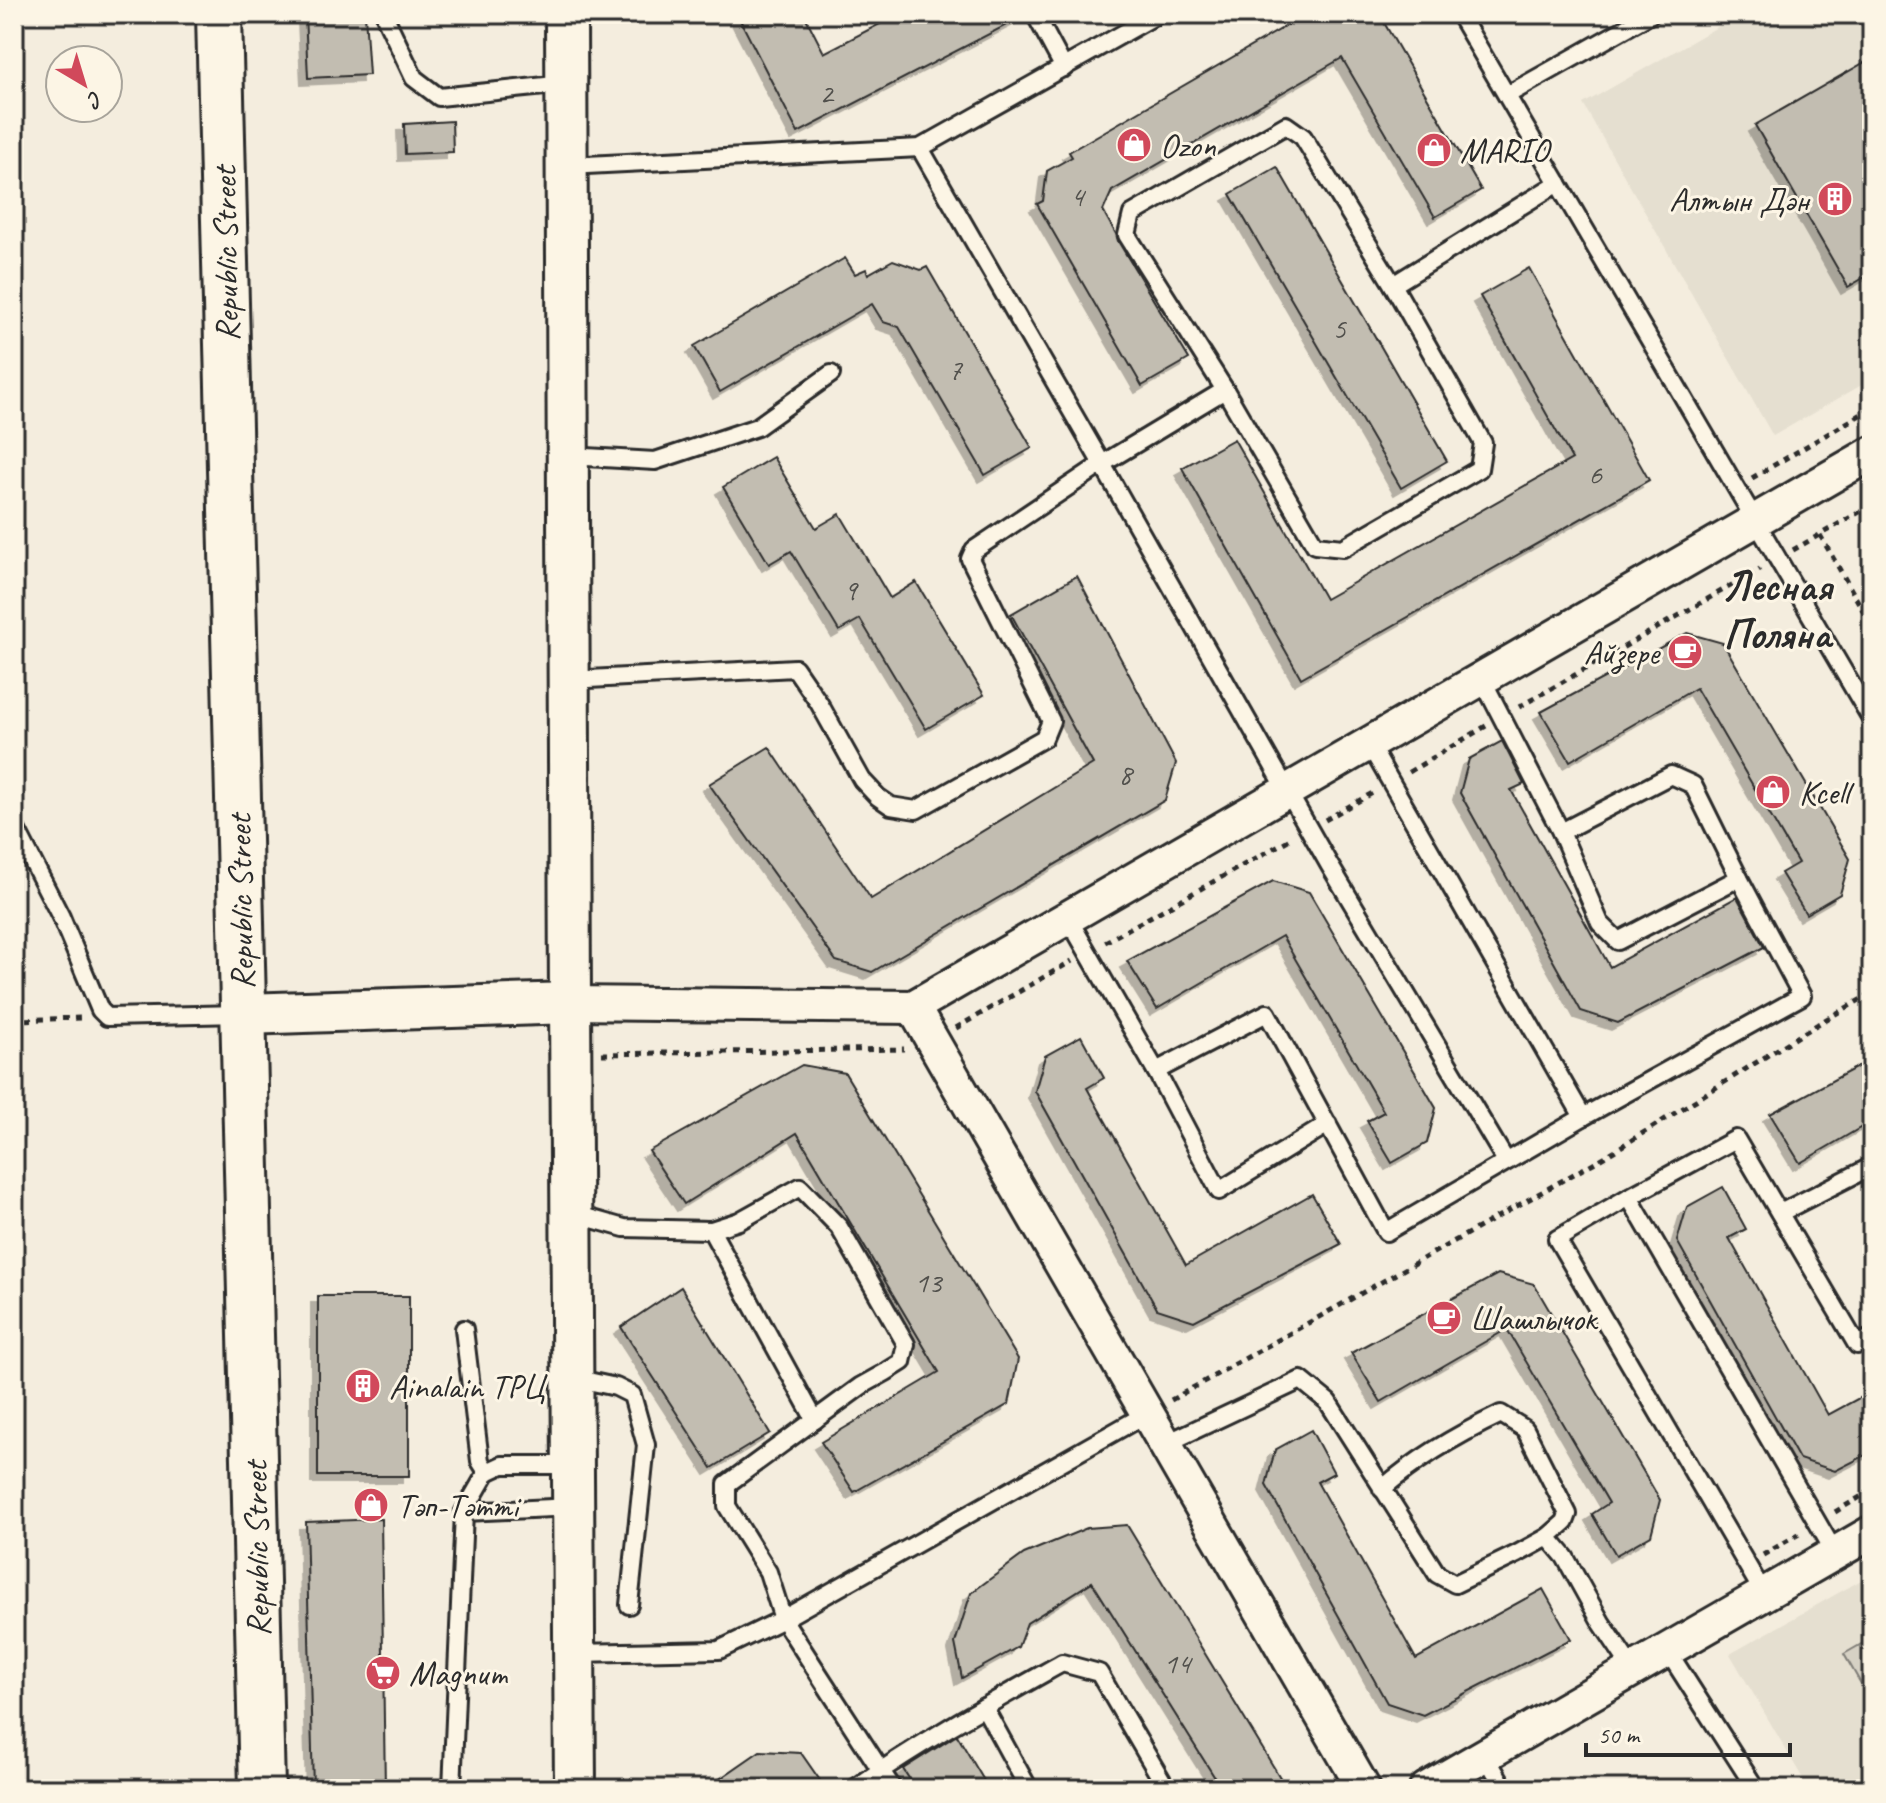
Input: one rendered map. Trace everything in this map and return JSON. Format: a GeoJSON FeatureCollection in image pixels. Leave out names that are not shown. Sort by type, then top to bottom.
{"type":"FeatureCollection","features":[{"type":"Feature","properties":{"kind":"main road","name":"Republic Street"},"geometry":{"type":"LineString","coordinates":[[219,14],[262,1789]]}},
{"type":"Feature","properties":{"kind":"street"},"geometry":{"type":"LineString","coordinates":[[566,14],[575,1789]]}},
{"type":"Feature","properties":{"kind":"street"},"geometry":{"type":"LineString","coordinates":[[242,1014],[570,1003],[913,1007],[1872,453]]}},
{"type":"Feature","properties":{"kind":"street"},"geometry":{"type":"LineString","coordinates":[[913,1007],[1364,1789]]}},
{"type":"Feature","properties":{"kind":"street"},"geometry":{"type":"LineString","coordinates":[[1426,1789],[1872,1532]]}},
{"type":"Feature","properties":{"kind":"lane"},"geometry":{"type":"LineString","coordinates":[[388,14],[386,19],[414,78],[439,97],[566,84]]}},
{"type":"Feature","properties":{"kind":"lane"},"geometry":{"type":"LineString","coordinates":[[1035,14],[1064,68]]}},
{"type":"Feature","properties":{"kind":"lane"},"geometry":{"type":"LineString","coordinates":[[567,166],[920,148],[1158,14]]}},
{"type":"Feature","properties":{"kind":"lane"},"geometry":{"type":"LineString","coordinates":[[1459,14],[1872,720]]}},
{"type":"Feature","properties":{"kind":"lane"},"geometry":{"type":"LineString","coordinates":[[1507,95],[1651,14]]}},
{"type":"Feature","properties":{"kind":"lane"},"geometry":{"type":"LineString","coordinates":[[1286,125],[1303,137],[1393,285],[1483,443],[1479,469],[1343,548],[1315,545],[1225,390],[1127,235],[1132,214],[1286,125]]}},
{"type":"Feature","properties":{"kind":"lane"},"geometry":{"type":"LineString","coordinates":[[920,148],[1287,791],[1506,1161]]}},
{"type":"Feature","properties":{"kind":"lane"},"geometry":{"type":"LineString","coordinates":[[1393,285],[1558,183]]}},
{"type":"Feature","properties":{"kind":"lane"},"geometry":{"type":"LineString","coordinates":[[567,456],[655,461],[757,427],[831,374]]}},
{"type":"Feature","properties":{"kind":"lane"},"geometry":{"type":"LineString","coordinates":[[568,681],[795,668],[819,703],[862,780],[891,806],[916,810],[1044,738],[1051,721],[970,559],[974,550],[1102,464],[1225,390]]}},
{"type":"Feature","properties":{"kind":"lane"},"geometry":{"type":"LineString","coordinates":[[1482,679],[1561,832],[1600,923],[1618,941],[1739,878]]}},
{"type":"Feature","properties":{"kind":"lane"},"geometry":{"type":"LineString","coordinates":[[1369,744],[1583,1117]]}},
{"type":"Feature","properties":{"kind":"lane"},"geometry":{"type":"LineString","coordinates":[[1156,1071],[1267,1013],[1386,1232],[1583,1117],[1802,996],[1693,785],[1671,775],[1561,832]]}},
{"type":"Feature","properties":{"kind":"lane"},"geometry":{"type":"LineString","coordinates":[[14,825],[61,917],[100,1010],[107,1017],[242,1014]]}},
{"type":"Feature","properties":{"kind":"lane"},"geometry":{"type":"LineString","coordinates":[[1068,918],[1156,1071],[1219,1191],[1328,1124]]}},
{"type":"Feature","properties":{"kind":"lane"},"geometry":{"type":"LineString","coordinates":[[1764,1594],[1557,1239],[1736,1139],[1857,1345],[1872,1337]]}},
{"type":"Feature","properties":{"kind":"lane"},"geometry":{"type":"LineString","coordinates":[[1780,1213],[1872,1166]]}},
{"type":"Feature","properties":{"kind":"lane"},"geometry":{"type":"LineString","coordinates":[[571,1213],[624,1228],[711,1230],[739,1221],[800,1187],[839,1227],[906,1344],[902,1362],[861,1386],[727,1484],[727,1506],[768,1572],[783,1619],[893,1789]]}},
{"type":"Feature","properties":{"kind":"lane"},"geometry":{"type":"LineString","coordinates":[[1629,1197],[1835,1553]]}},
{"type":"Feature","properties":{"kind":"lane"},"geometry":{"type":"LineString","coordinates":[[711,1230],[815,1420]]}},
{"type":"Feature","properties":{"kind":"lane"},"geometry":{"type":"LineString","coordinates":[[464,1329],[480,1461],[487,1472]]}},
{"type":"Feature","properties":{"kind":"lane"},"geometry":{"type":"LineString","coordinates":[[572,1377],[616,1387],[632,1395],[646,1445],[629,1605]]}},
{"type":"Feature","properties":{"kind":"lane"},"geometry":{"type":"LineString","coordinates":[[1165,1444],[1301,1380],[1328,1402],[1382,1489],[1437,1574],[1455,1584],[1548,1537],[1565,1522],[1568,1514],[1525,1429],[1501,1414],[1404,1469],[1382,1489]]}},
{"type":"Feature","properties":{"kind":"lane"},"geometry":{"type":"LineString","coordinates":[[574,1653],[719,1650],[783,1619],[1148,1413]]}},
{"type":"Feature","properties":{"kind":"lane"},"geometry":{"type":"LineString","coordinates":[[452,1789],[464,1512],[487,1472],[502,1465],[572,1465]]}},
{"type":"Feature","properties":{"kind":"lane"},"geometry":{"type":"LineString","coordinates":[[464,1512],[573,1507]]}},
{"type":"Feature","properties":{"kind":"lane"},"geometry":{"type":"LineString","coordinates":[[1548,1537],[1565,1557],[1601,1622],[1633,1670]]}},
{"type":"Feature","properties":{"kind":"lane"},"geometry":{"type":"LineString","coordinates":[[1667,1650],[1756,1789]]}},
{"type":"Feature","properties":{"kind":"lane"},"geometry":{"type":"LineString","coordinates":[[854,1789],[984,1707],[1062,1663],[1099,1673],[1167,1789]]}},
{"type":"Feature","properties":{"kind":"lane"},"geometry":{"type":"LineString","coordinates":[[984,1707],[1029,1789]]}},
{"type":"Feature","properties":{"kind":"lane"},"geometry":{"type":"LineString","coordinates":[[1485,1755],[1505,1789]]}},
{"type":"Feature","properties":{"kind":"path"},"geometry":{"type":"LineString","coordinates":[[1736,488],[1872,408]]}},
{"type":"Feature","properties":{"kind":"path"},"geometry":{"type":"LineString","coordinates":[[1820,535],[1872,626]]}},
{"type":"Feature","properties":{"kind":"path"},"geometry":{"type":"LineString","coordinates":[[1148,1413],[1606,1156],[1872,993]]}},
{"type":"Feature","properties":{"kind":"path"},"geometry":{"type":"LineString","coordinates":[[14,1020],[107,1017]]}},
{"type":"Feature","properties":{"kind":"shaded area"},"geometry":{"type":"Polygon","coordinates":[[[1740,14],[1872,14],[1872,379],[1773,436],[1583,104],[1740,14]]]}},
{"type":"Feature","properties":{"kind":"shaded area"},"geometry":{"type":"Polygon","coordinates":[[[1872,1574],[1872,1789],[1809,1789],[1730,1654],[1872,1574]]]}},
{"type":"Feature","properties":{"kind":"shaded area"},"geometry":{"type":"Polygon","coordinates":[[[1872,1638],[1872,1703],[1844,1654],[1872,1638]]]}},
{"type":"Feature","properties":{"kind":"building"},"geometry":{"type":"Polygon","coordinates":[[[305,14],[365,14],[369,75],[308,78],[305,14]]]}},
{"type":"Feature","properties":{"kind":"building"},"geometry":{"type":"Polygon","coordinates":[[[737,14],[804,14],[824,53],[899,14],[1024,16],[798,133],[737,14]]]}},
{"type":"Feature","properties":{"kind":"building"},"geometry":{"type":"Polygon","coordinates":[[[1307,14],[1379,14],[1481,190],[1435,217],[1342,58],[1112,191],[1103,211],[1189,359],[1142,386],[1037,204],[1043,201],[1047,171],[1072,157],[1069,152],[1307,14]]]}},
{"type":"Feature","properties":{"kind":"building","name":"Алтын Дән"},"geometry":{"type":"Polygon","coordinates":[[[1872,58],[1872,273],[1848,287],[1755,125],[1872,58]]]}},
{"type":"Feature","properties":{"kind":"building"},"geometry":{"type":"Polygon","coordinates":[[[452,121],[453,152],[405,154],[404,124],[452,121]]]}},
{"type":"Feature","properties":{"kind":"building"},"geometry":{"type":"Polygon","coordinates":[[[1277,167],[1447,461],[1401,488],[1230,194],[1277,167]]]}},
{"type":"Feature","properties":{"kind":"building"},"geometry":{"type":"Polygon","coordinates":[[[845,258],[855,274],[866,269],[868,274],[893,260],[921,270],[927,267],[1032,448],[985,475],[899,327],[883,322],[872,304],[720,392],[694,346],[845,258]]]}},
{"type":"Feature","properties":{"kind":"building"},"geometry":{"type":"Polygon","coordinates":[[[1529,268],[1649,480],[1301,678],[1182,468],[1234,439],[1325,599],[1572,459],[1480,296],[1529,268]]]}},
{"type":"Feature","properties":{"kind":"building"},"geometry":{"type":"Polygon","coordinates":[[[773,457],[816,528],[840,514],[890,598],[916,582],[984,695],[926,729],[860,619],[839,631],[791,551],[769,564],[723,487],[773,457]]]}},
{"type":"Feature","properties":{"kind":"building"},"geometry":{"type":"Polygon","coordinates":[[[1077,576],[1176,763],[1165,800],[872,972],[836,961],[709,784],[769,747],[871,899],[1093,764],[1011,614],[1077,576]]]}},
{"type":"Feature","properties":{"kind":"building"},"geometry":{"type":"Polygon","coordinates":[[[1687,633],[1723,643],[1850,859],[1840,894],[1806,914],[1781,873],[1798,863],[1696,688],[1570,761],[1541,712],[1687,633]]]}},
{"type":"Feature","properties":{"kind":"building"},"geometry":{"type":"Polygon","coordinates":[[[1502,741],[1524,784],[1511,790],[1610,967],[1737,897],[1764,947],[1618,1023],[1581,1011],[1460,793],[1469,759],[1502,741]]]}},
{"type":"Feature","properties":{"kind":"building"},"geometry":{"type":"Polygon","coordinates":[[[1273,881],[1309,892],[1436,1108],[1427,1143],[1392,1163],[1367,1121],[1384,1112],[1282,936],[1157,1009],[1127,961],[1273,881]]]}},
{"type":"Feature","properties":{"kind":"building"},"geometry":{"type":"Polygon","coordinates":[[[1081,1036],[1104,1078],[1087,1088],[1186,1265],[1312,1194],[1341,1244],[1194,1321],[1157,1309],[1035,1091],[1045,1056],[1081,1036]]]}},
{"type":"Feature","properties":{"kind":"building"},"geometry":{"type":"Polygon","coordinates":[[[1872,1059],[1872,1121],[1800,1163],[1770,1114],[1872,1059]]]}},
{"type":"Feature","properties":{"kind":"building"},"geometry":{"type":"Polygon","coordinates":[[[802,1065],[845,1073],[1018,1359],[1009,1404],[854,1492],[821,1442],[939,1372],[797,1133],[684,1204],[649,1151],[802,1065]]]}},
{"type":"Feature","properties":{"kind":"building"},"geometry":{"type":"Polygon","coordinates":[[[1723,1187],[1746,1229],[1729,1238],[1828,1415],[1872,1391],[1872,1452],[1835,1471],[1799,1459],[1677,1241],[1687,1207],[1723,1187]]]}},
{"type":"Feature","properties":{"kind":"building"},"geometry":{"type":"Polygon","coordinates":[[[1498,1274],[1534,1284],[1660,1500],[1651,1535],[1616,1555],[1592,1514],[1609,1503],[1507,1329],[1381,1402],[1351,1353],[1498,1274]]]}},
{"type":"Feature","properties":{"kind":"building"},"geometry":{"type":"Polygon","coordinates":[[[681,1287],[770,1433],[712,1468],[621,1327],[681,1287]]]}},
{"type":"Feature","properties":{"kind":"building","name":"Ainalain ТРЦ"},"geometry":{"type":"Polygon","coordinates":[[[318,1296],[409,1296],[409,1476],[318,1476],[318,1296]]]}},
{"type":"Feature","properties":{"kind":"building"},"geometry":{"type":"Polygon","coordinates":[[[1311,1430],[1334,1473],[1317,1482],[1416,1659],[1543,1589],[1571,1639],[1423,1715],[1387,1703],[1266,1485],[1275,1450],[1311,1430]]]}},
{"type":"Feature","properties":{"kind":"building"},"geometry":{"type":"Polygon","coordinates":[[[381,1519],[385,1789],[313,1789],[306,1522],[381,1519]]]}},
{"type":"Feature","properties":{"kind":"building"},"geometry":{"type":"Polygon","coordinates":[[[1127,1525],[1287,1789],[1222,1789],[1092,1582],[1027,1623],[1018,1647],[962,1678],[955,1643],[971,1593],[1024,1554],[1087,1528],[1127,1525]]]}},
{"type":"Feature","properties":{"kind":"building"},"geometry":{"type":"Polygon","coordinates":[[[957,1735],[989,1789],[916,1789],[903,1769],[957,1735]]]}},
{"type":"Feature","properties":{"kind":"building"},"geometry":{"type":"Polygon","coordinates":[[[760,1751],[801,1753],[826,1789],[705,1789],[760,1751]]]}},
{"type":"Feature","properties":{"kind":"place","name":"Ozon"},"geometry":{"type":"Point","coordinates":[1134,145]}},
{"type":"Feature","properties":{"kind":"place","name":"MARIO"},"geometry":{"type":"Point","coordinates":[1434,150]}},
{"type":"Feature","properties":{"kind":"place","name":"Алтын Дән"},"geometry":{"type":"Point","coordinates":[1835,199]}},
{"type":"Feature","properties":{"kind":"place","name":"Айзере"},"geometry":{"type":"Point","coordinates":[1685,652]}},
{"type":"Feature","properties":{"kind":"place","name":"Kcell"},"geometry":{"type":"Point","coordinates":[1773,792]}},
{"type":"Feature","properties":{"kind":"place","name":"Шашлычок"},"geometry":{"type":"Point","coordinates":[1444,1318]}},
{"type":"Feature","properties":{"kind":"place","name":"Ainalain ТРЦ"},"geometry":{"type":"Point","coordinates":[363,1386]}},
{"type":"Feature","properties":{"kind":"place","name":"Тәп-Тәтті"},"geometry":{"type":"Point","coordinates":[371,1505]}},
{"type":"Feature","properties":{"kind":"place","name":"Magnum"},"geometry":{"type":"Point","coordinates":[383,1673]}},
{"type":"Feature","properties":{"kind":"district","name":"Лесная Поляна"},"geometry":{"type":"Point","coordinates":[1777,609]}}]}
